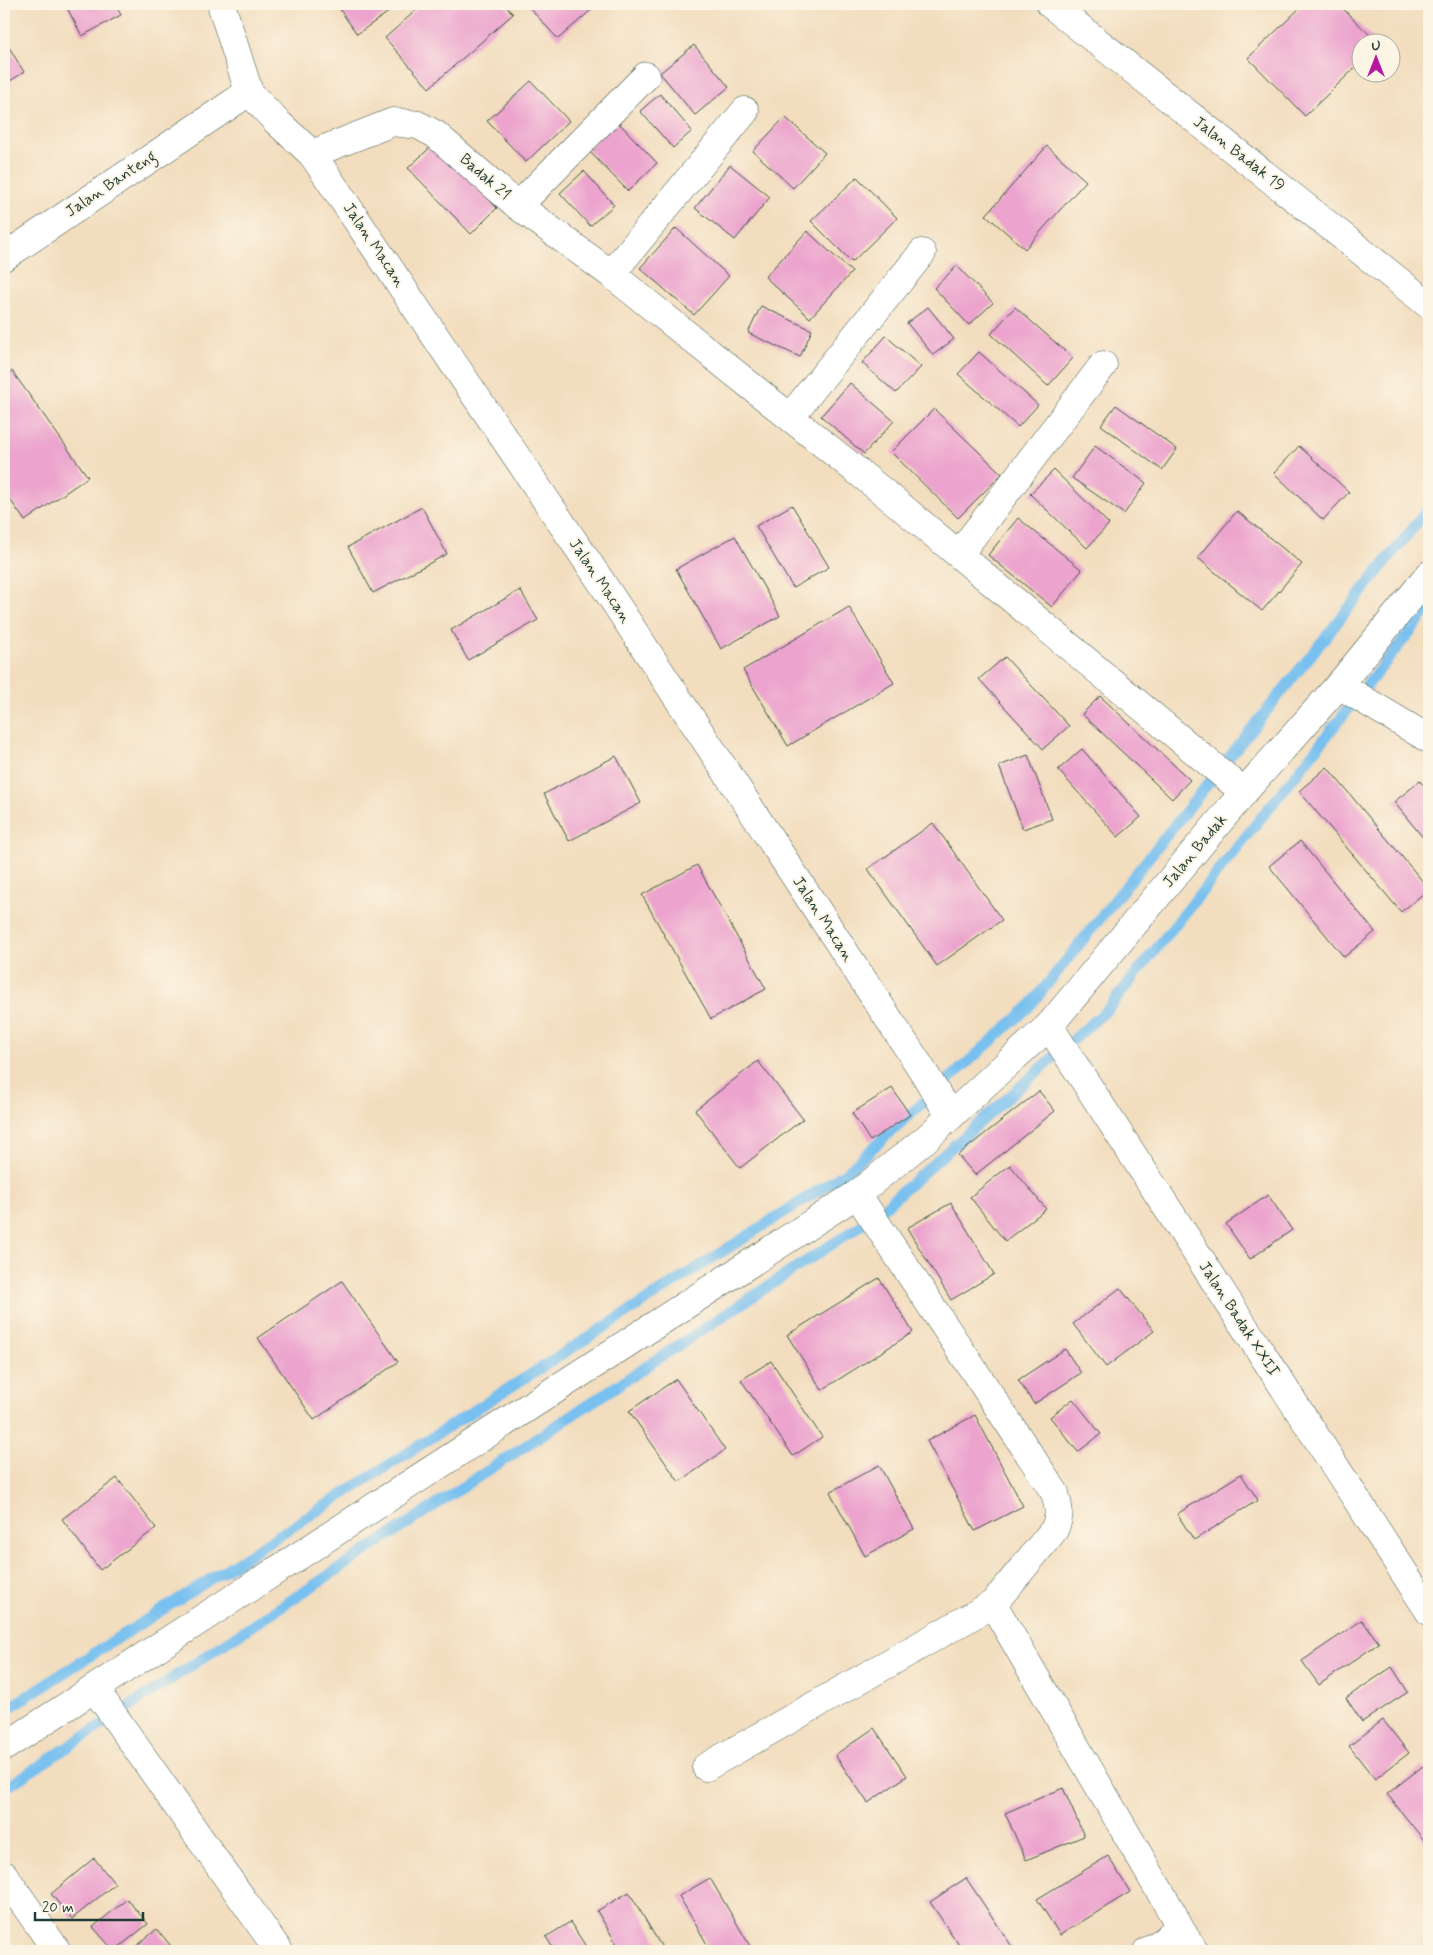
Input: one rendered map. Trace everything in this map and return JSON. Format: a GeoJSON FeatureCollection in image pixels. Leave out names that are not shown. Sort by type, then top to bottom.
{"type":"FeatureCollection","features":[{"type":"Feature","properties":{"kind":"street"},"geometry":{"type":"LineString","coordinates":[[221,4],[249,92]]}},
{"type":"Feature","properties":{"kind":"street","name":"Jalan Badak 19"},"geometry":{"type":"LineString","coordinates":[[1050,4],[1429,305]]}},
{"type":"Feature","properties":{"kind":"street","name":"Badak 21"},"geometry":{"type":"LineString","coordinates":[[312,154],[393,122],[418,125],[435,134],[518,206],[646,76]]}},
{"type":"Feature","properties":{"kind":"street","name":"Jalan Banteng"},"geometry":{"type":"LineString","coordinates":[[4,257],[249,92]]}},
{"type":"Feature","properties":{"kind":"street","name":"Jalan Macan"},"geometry":{"type":"LineString","coordinates":[[249,92],[275,120],[312,154],[602,583],[923,1071],[950,1116]]}},
{"type":"Feature","properties":{"kind":"street"},"geometry":{"type":"LineString","coordinates":[[612,274],[745,111]]}},
{"type":"Feature","properties":{"kind":"street"},"geometry":{"type":"LineString","coordinates":[[518,206],[612,274],[790,416],[959,554],[1244,792]]}},
{"type":"Feature","properties":{"kind":"street"},"geometry":{"type":"LineString","coordinates":[[790,416],[922,253]]}},
{"type":"Feature","properties":{"kind":"street"},"geometry":{"type":"LineString","coordinates":[[959,554],[1103,365]]}},
{"type":"Feature","properties":{"kind":"street","name":"Jalan Badak"},"geometry":{"type":"LineString","coordinates":[[4,1747],[856,1194],[927,1138],[1049,1026],[1244,792],[1339,684],[1429,575]]}},
{"type":"Feature","properties":{"kind":"street"},"geometry":{"type":"LineString","coordinates":[[1339,684],[1429,738]]}},
{"type":"Feature","properties":{"kind":"street","name":"Jalan Badak XXII"},"geometry":{"type":"LineString","coordinates":[[1049,1026],[1424,1593]]}},
{"type":"Feature","properties":{"kind":"street"},"geometry":{"type":"LineString","coordinates":[[706,1767],[993,1604],[1054,1530],[1059,1519],[1059,1508],[1055,1493],[856,1194]]}},
{"type":"Feature","properties":{"kind":"street"},"geometry":{"type":"LineString","coordinates":[[993,1604],[1194,1951]]}},
{"type":"Feature","properties":{"kind":"street"},"geometry":{"type":"LineString","coordinates":[[95,1689],[279,1951]]}},
{"type":"Feature","properties":{"kind":"street"},"geometry":{"type":"LineString","coordinates":[[4,1875],[57,1951]]}},
{"type":"Feature","properties":{"kind":"street"},"geometry":{"type":"LineString","coordinates":[[1147,1951],[1164,1941],[1179,1927]]}},
{"type":"Feature","properties":{"kind":"building"},"geometry":{"type":"Polygon","coordinates":[[[65,4],[115,4],[121,15],[82,36],[65,4]]]}},
{"type":"Feature","properties":{"kind":"building"},"geometry":{"type":"Polygon","coordinates":[[[336,4],[400,4],[357,34],[336,4]]]}},
{"type":"Feature","properties":{"kind":"building"},"geometry":{"type":"Polygon","coordinates":[[[423,4],[504,4],[513,14],[429,88],[385,38],[423,4]]]}},
{"type":"Feature","properties":{"kind":"building"},"geometry":{"type":"Polygon","coordinates":[[[530,4],[598,4],[558,39],[528,6],[530,4]]]}},
{"type":"Feature","properties":{"kind":"building"},"geometry":{"type":"Polygon","coordinates":[[[1304,4],[1338,4],[1367,32],[1350,32],[1350,73],[1305,116],[1248,58],[1304,4]]]}},
{"type":"Feature","properties":{"kind":"building"},"geometry":{"type":"Polygon","coordinates":[[[4,39],[24,72],[4,85],[4,39]]]}},
{"type":"Feature","properties":{"kind":"building"},"geometry":{"type":"Polygon","coordinates":[[[694,45],[729,87],[695,115],[660,73],[694,45]]]}},
{"type":"Feature","properties":{"kind":"building"},"geometry":{"type":"Polygon","coordinates":[[[531,81],[569,121],[526,162],[487,121],[531,81]]]}},
{"type":"Feature","properties":{"kind":"building"},"geometry":{"type":"Polygon","coordinates":[[[660,94],[692,131],[673,148],[640,111],[660,94]]]}},
{"type":"Feature","properties":{"kind":"building"},"geometry":{"type":"Polygon","coordinates":[[[785,117],[825,153],[793,188],[753,151],[785,117]]]}},
{"type":"Feature","properties":{"kind":"building"},"geometry":{"type":"Polygon","coordinates":[[[617,121],[657,163],[628,191],[587,149],[617,121]]]}},
{"type":"Feature","properties":{"kind":"building"},"geometry":{"type":"Polygon","coordinates":[[[435,143],[497,208],[471,234],[408,168],[435,143]]]}},
{"type":"Feature","properties":{"kind":"building"},"geometry":{"type":"Polygon","coordinates":[[[1047,146],[1086,181],[1025,249],[986,215],[1047,146]]]}},
{"type":"Feature","properties":{"kind":"building"},"geometry":{"type":"Polygon","coordinates":[[[730,165],[770,197],[735,240],[695,208],[730,165]]]}},
{"type":"Feature","properties":{"kind":"building"},"geometry":{"type":"Polygon","coordinates":[[[584,171],[614,205],[590,226],[560,193],[584,171]]]}},
{"type":"Feature","properties":{"kind":"building"},"geometry":{"type":"Polygon","coordinates":[[[857,177],[897,218],[852,262],[811,221],[857,177]]]}},
{"type":"Feature","properties":{"kind":"building"},"geometry":{"type":"Polygon","coordinates":[[[676,228],[729,276],[694,315],[640,268],[676,228]]]}},
{"type":"Feature","properties":{"kind":"building"},"geometry":{"type":"Polygon","coordinates":[[[807,231],[852,272],[810,318],[765,277],[807,231]]]}},
{"type":"Feature","properties":{"kind":"building"},"geometry":{"type":"Polygon","coordinates":[[[957,266],[993,303],[969,325],[934,288],[957,266]]]}},
{"type":"Feature","properties":{"kind":"building"},"geometry":{"type":"Polygon","coordinates":[[[761,306],[812,330],[800,357],[748,333],[761,306]]]}},
{"type":"Feature","properties":{"kind":"building"},"geometry":{"type":"Polygon","coordinates":[[[928,307],[954,339],[933,355],[907,323],[928,307]]]}},
{"type":"Feature","properties":{"kind":"building"},"geometry":{"type":"Polygon","coordinates":[[[1015,307],[1073,358],[1048,386],[991,334],[1015,307]]]}},
{"type":"Feature","properties":{"kind":"building"},"geometry":{"type":"Polygon","coordinates":[[[886,336],[921,367],[896,393],[862,363],[886,336]]]}},
{"type":"Feature","properties":{"kind":"building"},"geometry":{"type":"Polygon","coordinates":[[[979,352],[1038,405],[1018,427],[958,374],[979,352]]]}},
{"type":"Feature","properties":{"kind":"building"},"geometry":{"type":"Polygon","coordinates":[[[12,371],[88,477],[25,521],[4,491],[4,377],[12,371]]]}},
{"type":"Feature","properties":{"kind":"building"},"geometry":{"type":"Polygon","coordinates":[[[850,383],[894,421],[864,454],[821,416],[850,383]]]}},
{"type":"Feature","properties":{"kind":"building"},"geometry":{"type":"Polygon","coordinates":[[[1116,405],[1177,449],[1162,470],[1101,425],[1116,405]]]}},
{"type":"Feature","properties":{"kind":"building"},"geometry":{"type":"Polygon","coordinates":[[[934,409],[1002,474],[958,518],[891,452],[934,409]]]}},
{"type":"Feature","properties":{"kind":"building"},"geometry":{"type":"Polygon","coordinates":[[[1095,446],[1146,483],[1124,514],[1072,478],[1095,446]]]}},
{"type":"Feature","properties":{"kind":"building"},"geometry":{"type":"Polygon","coordinates":[[[1299,446],[1349,492],[1323,520],[1274,473],[1299,446]]]}},
{"type":"Feature","properties":{"kind":"building"},"geometry":{"type":"Polygon","coordinates":[[[1054,470],[1109,524],[1087,548],[1030,494],[1054,470]]]}},
{"type":"Feature","properties":{"kind":"building"},"geometry":{"type":"Polygon","coordinates":[[[792,505],[829,567],[793,588],[756,526],[792,505]]]}},
{"type":"Feature","properties":{"kind":"building"},"geometry":{"type":"Polygon","coordinates":[[[422,507],[447,554],[373,593],[348,547],[422,507]]]}},
{"type":"Feature","properties":{"kind":"building"},"geometry":{"type":"Polygon","coordinates":[[[1237,511],[1302,564],[1262,611],[1198,558],[1237,511]]]}},
{"type":"Feature","properties":{"kind":"building"},"geometry":{"type":"Polygon","coordinates":[[[1018,518],[1082,570],[1052,607],[988,555],[1018,518]]]}},
{"type":"Feature","properties":{"kind":"building"},"geometry":{"type":"Polygon","coordinates":[[[735,536],[780,616],[721,649],[676,569],[735,536]]]}},
{"type":"Feature","properties":{"kind":"building"},"geometry":{"type":"Polygon","coordinates":[[[520,590],[538,620],[468,660],[451,630],[520,590]]]}},
{"type":"Feature","properties":{"kind":"building"},"geometry":{"type":"Polygon","coordinates":[[[849,607],[894,683],[788,746],[743,670],[849,607]]]}},
{"type":"Feature","properties":{"kind":"building"},"geometry":{"type":"Polygon","coordinates":[[[1005,657],[1069,726],[1043,749],[979,679],[1005,657]]]}},
{"type":"Feature","properties":{"kind":"building"},"geometry":{"type":"Polygon","coordinates":[[[1100,696],[1190,780],[1172,799],[1082,714],[1100,696]]]}},
{"type":"Feature","properties":{"kind":"building"},"geometry":{"type":"Polygon","coordinates":[[[1082,749],[1141,817],[1118,837],[1058,770],[1082,749]]]}},
{"type":"Feature","properties":{"kind":"building"},"geometry":{"type":"Polygon","coordinates":[[[1028,755],[1052,819],[1023,829],[999,766],[1028,755]]]}},
{"type":"Feature","properties":{"kind":"building"},"geometry":{"type":"Polygon","coordinates":[[[616,756],[641,803],[569,841],[544,794],[616,756]]]}},
{"type":"Feature","properties":{"kind":"building"},"geometry":{"type":"Polygon","coordinates":[[[1327,767],[1429,889],[1401,912],[1299,791],[1327,767]]]}},
{"type":"Feature","properties":{"kind":"building"},"geometry":{"type":"Polygon","coordinates":[[[1420,781],[1429,792],[1429,845],[1394,802],[1420,781]]]}},
{"type":"Feature","properties":{"kind":"building"},"geometry":{"type":"Polygon","coordinates":[[[933,823],[1002,920],[937,966],[868,869],[933,823]]]}},
{"type":"Feature","properties":{"kind":"building"},"geometry":{"type":"Polygon","coordinates":[[[1300,841],[1375,932],[1344,957],[1269,866],[1300,841]]]}},
{"type":"Feature","properties":{"kind":"building"},"geometry":{"type":"Polygon","coordinates":[[[697,865],[766,989],[711,1019],[642,895],[697,865]]]}},
{"type":"Feature","properties":{"kind":"building"},"geometry":{"type":"Polygon","coordinates":[[[758,1061],[803,1119],[740,1168],[695,1110],[758,1061]]]}},
{"type":"Feature","properties":{"kind":"building"},"geometry":{"type":"Polygon","coordinates":[[[892,1088],[910,1115],[870,1141],[852,1113],[892,1088]]]}},
{"type":"Feature","properties":{"kind":"building"},"geometry":{"type":"Polygon","coordinates":[[[1039,1091],[1055,1111],[975,1175],[958,1155],[1039,1091]]]}},
{"type":"Feature","properties":{"kind":"building"},"geometry":{"type":"Polygon","coordinates":[[[1010,1165],[1046,1209],[1005,1241],[970,1197],[1010,1165]]]}},
{"type":"Feature","properties":{"kind":"building"},"geometry":{"type":"Polygon","coordinates":[[[1268,1195],[1292,1230],[1250,1259],[1226,1224],[1268,1195]]]}},
{"type":"Feature","properties":{"kind":"building"},"geometry":{"type":"Polygon","coordinates":[[[951,1203],[994,1274],[951,1300],[907,1228],[951,1203]]]}},
{"type":"Feature","properties":{"kind":"building"},"geometry":{"type":"Polygon","coordinates":[[[879,1278],[913,1332],[822,1390],[787,1335],[879,1278]]]}},
{"type":"Feature","properties":{"kind":"building"},"geometry":{"type":"Polygon","coordinates":[[[342,1281],[398,1362],[314,1420],[258,1338],[342,1281]]]}},
{"type":"Feature","properties":{"kind":"building"},"geometry":{"type":"Polygon","coordinates":[[[1120,1288],[1154,1331],[1106,1367],[1073,1324],[1120,1288]]]}},
{"type":"Feature","properties":{"kind":"building"},"geometry":{"type":"Polygon","coordinates":[[[1065,1349],[1081,1373],[1034,1404],[1018,1380],[1065,1349]]]}},
{"type":"Feature","properties":{"kind":"building"},"geometry":{"type":"Polygon","coordinates":[[[771,1361],[822,1437],[793,1456],[741,1380],[771,1361]]]}},
{"type":"Feature","properties":{"kind":"building"},"geometry":{"type":"Polygon","coordinates":[[[676,1379],[725,1450],[679,1482],[629,1411],[676,1379]]]}},
{"type":"Feature","properties":{"kind":"building"},"geometry":{"type":"Polygon","coordinates":[[[1073,1399],[1101,1434],[1078,1452],[1050,1417],[1073,1399]]]}},
{"type":"Feature","properties":{"kind":"building"},"geometry":{"type":"Polygon","coordinates":[[[975,1415],[1023,1506],[975,1531],[927,1441],[975,1415]]]}},
{"type":"Feature","properties":{"kind":"building"},"geometry":{"type":"Polygon","coordinates":[[[879,1465],[914,1529],[865,1556],[830,1492],[879,1465]]]}},
{"type":"Feature","properties":{"kind":"building"},"geometry":{"type":"Polygon","coordinates":[[[1241,1474],[1258,1500],[1194,1540],[1177,1514],[1241,1474]]]}},
{"type":"Feature","properties":{"kind":"building"},"geometry":{"type":"Polygon","coordinates":[[[117,1478],[156,1528],[100,1570],[62,1519],[117,1478]]]}},
{"type":"Feature","properties":{"kind":"building"},"geometry":{"type":"Polygon","coordinates":[[[1362,1620],[1379,1643],[1319,1685],[1302,1661],[1362,1620]]]}},
{"type":"Feature","properties":{"kind":"building"},"geometry":{"type":"Polygon","coordinates":[[[1392,1667],[1408,1692],[1362,1722],[1346,1698],[1392,1667]]]}},
{"type":"Feature","properties":{"kind":"building"},"geometry":{"type":"Polygon","coordinates":[[[1383,1720],[1409,1753],[1375,1779],[1349,1746],[1383,1720]]]}},
{"type":"Feature","properties":{"kind":"building"},"geometry":{"type":"Polygon","coordinates":[[[874,1728],[907,1776],[868,1803],[835,1755],[874,1728]]]}},
{"type":"Feature","properties":{"kind":"building"},"geometry":{"type":"Polygon","coordinates":[[[1423,1766],[1429,1774],[1429,1842],[1427,1844],[1387,1794],[1423,1766]]]}},
{"type":"Feature","properties":{"kind":"building"},"geometry":{"type":"Polygon","coordinates":[[[1063,1788],[1084,1836],[1026,1860],[1005,1813],[1063,1788]]]}},
{"type":"Feature","properties":{"kind":"building"},"geometry":{"type":"Polygon","coordinates":[[[1108,1856],[1130,1892],[1060,1935],[1037,1899],[1108,1856]]]}},
{"type":"Feature","properties":{"kind":"building"},"geometry":{"type":"Polygon","coordinates":[[[94,1858],[115,1884],[72,1919],[51,1894],[94,1858]]]}},
{"type":"Feature","properties":{"kind":"building"},"geometry":{"type":"Polygon","coordinates":[[[710,1878],[753,1951],[711,1951],[679,1896],[710,1878]]]}},
{"type":"Feature","properties":{"kind":"building"},"geometry":{"type":"Polygon","coordinates":[[[966,1878],[1015,1951],[963,1951],[930,1902],[966,1878]]]}},
{"type":"Feature","properties":{"kind":"building"},"geometry":{"type":"Polygon","coordinates":[[[629,1892],[664,1951],[621,1951],[597,1911],[629,1892]]]}},
{"type":"Feature","properties":{"kind":"building"},"geometry":{"type":"Polygon","coordinates":[[[127,1899],[148,1924],[114,1951],[93,1927],[127,1899]]]}},
{"type":"Feature","properties":{"kind":"building"},"geometry":{"type":"Polygon","coordinates":[[[570,1922],[589,1951],[555,1951],[546,1937],[570,1922]]]}},
{"type":"Feature","properties":{"kind":"building"},"geometry":{"type":"Polygon","coordinates":[[[157,1929],[175,1951],[130,1951],[157,1929]]]}},
{"type":"Feature","properties":{"kind":"waterway"},"geometry":{"type":"LineString","coordinates":[[4,1711],[844,1174],[1029,1007],[1429,508]]}},
{"type":"Feature","properties":{"kind":"waterway"},"geometry":{"type":"LineString","coordinates":[[4,1789],[872,1218],[1108,1009],[1429,608]]}}]}
